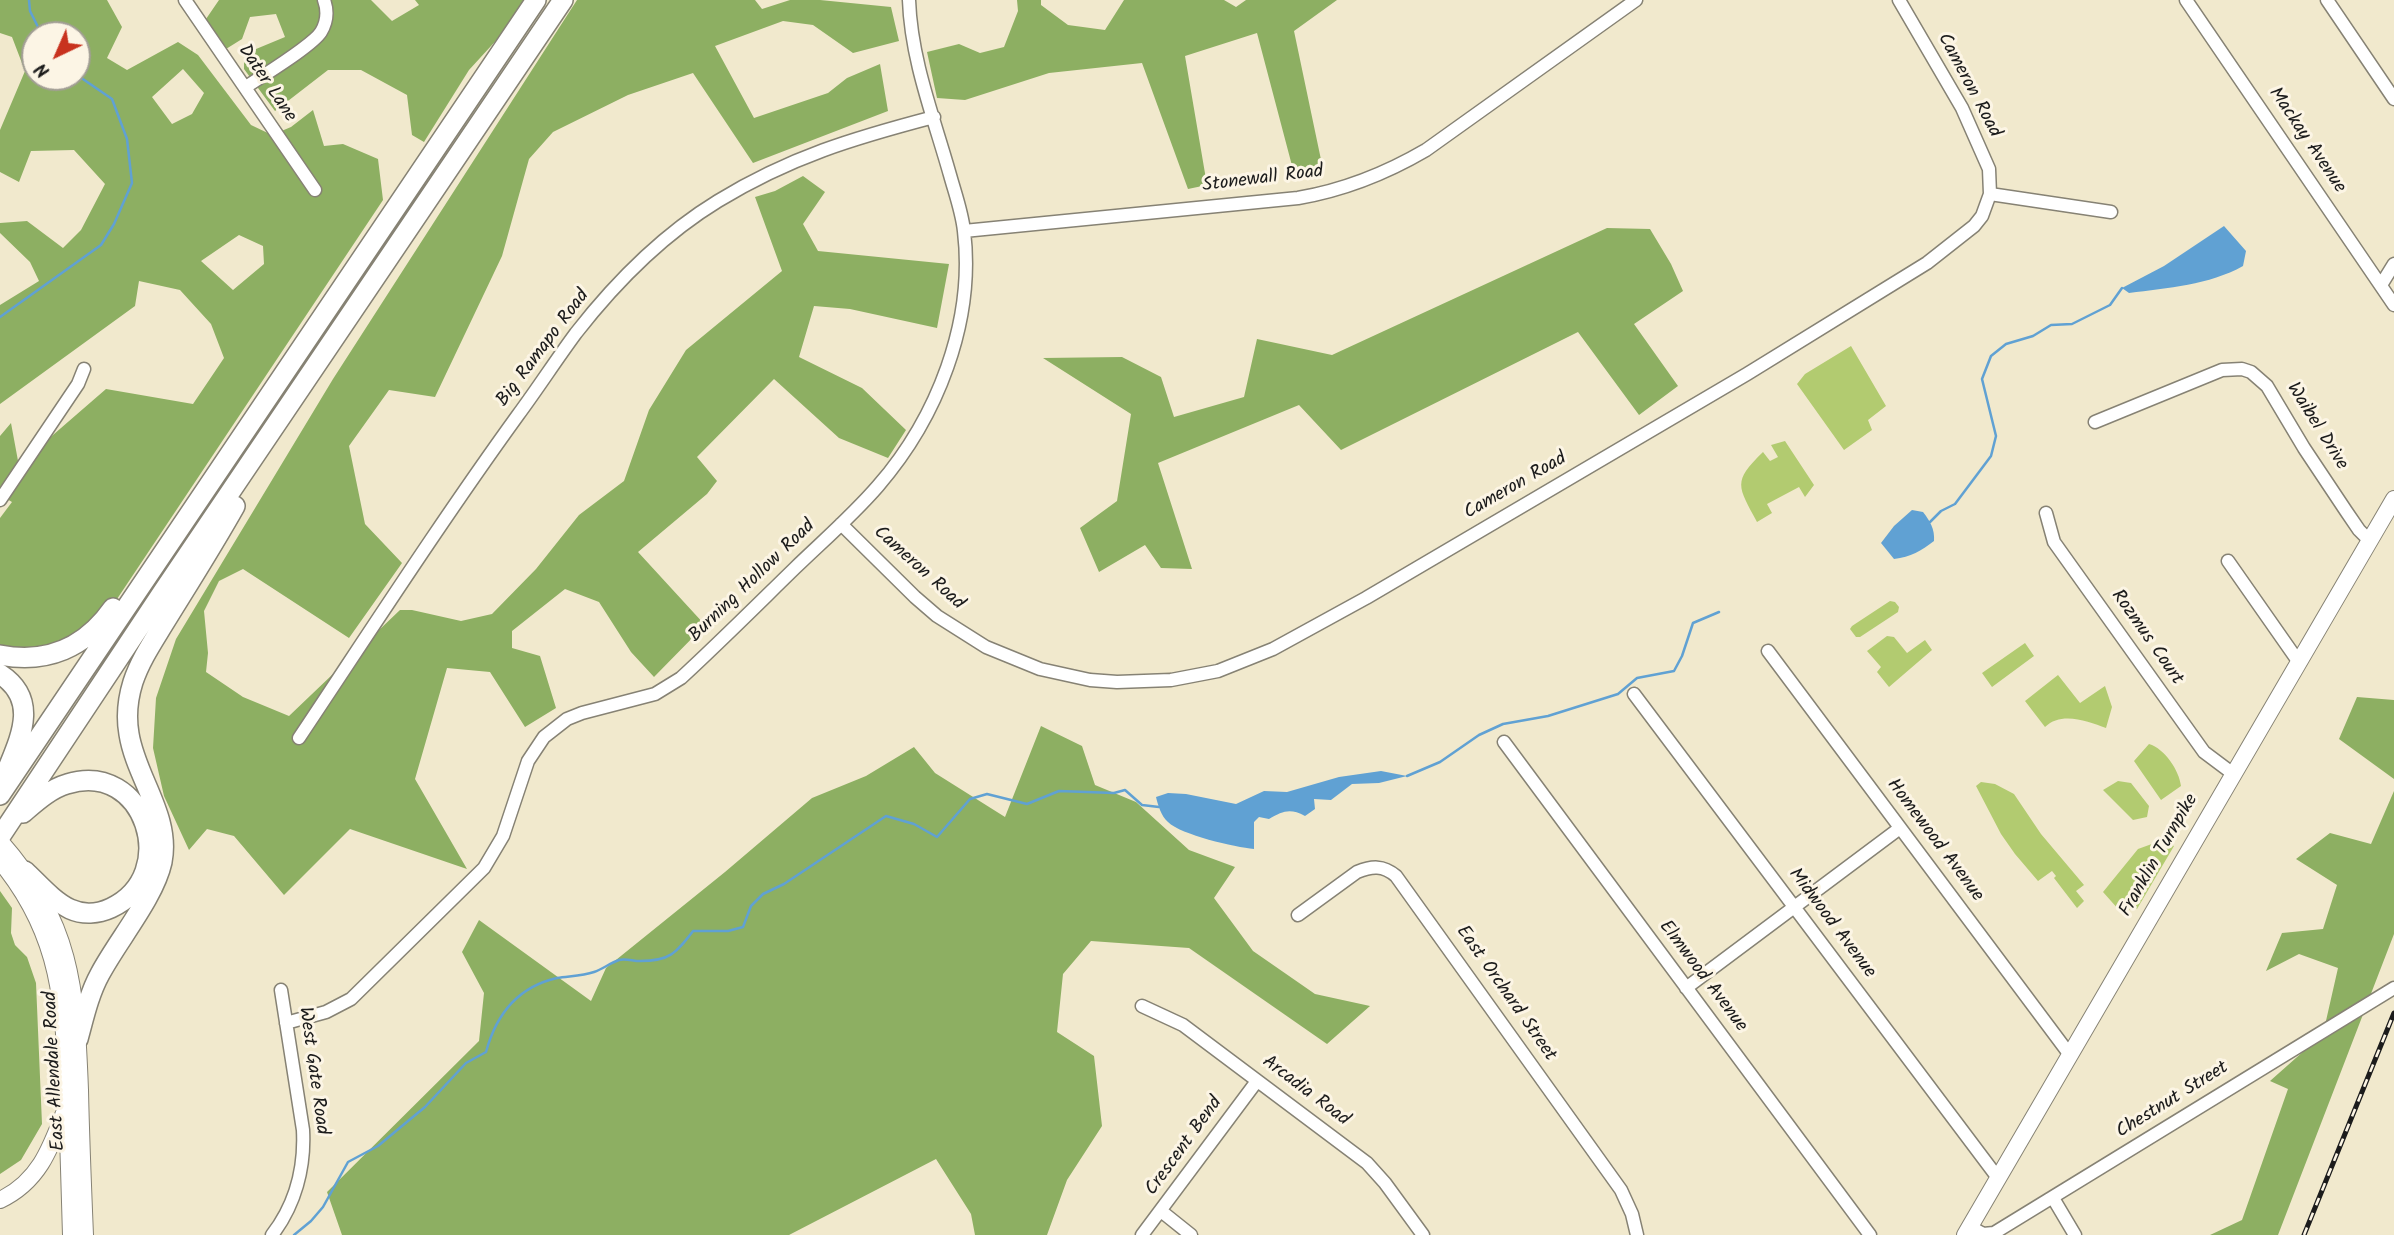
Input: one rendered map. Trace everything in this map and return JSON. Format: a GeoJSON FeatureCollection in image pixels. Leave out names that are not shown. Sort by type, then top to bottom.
{"type":"FeatureCollection","features":[{"type":"Feature","properties":{"kind":"highway"},"geometry":{"type":"LineString","coordinates":[[0,795],[536,0]]}},
{"type":"Feature","properties":{"kind":"highway"},"geometry":{"type":"LineString","coordinates":[[3,834],[563,0]]}},
{"type":"Feature","properties":{"kind":"highway"},"geometry":{"type":"LineString","coordinates":[[78,1039],[96,982],[154,884],[163,856],[160,818],[133,750],[129,732],[128,704],[133,683],[141,664],[228,519],[298,391]]}},
{"type":"Feature","properties":{"kind":"highway"},"geometry":{"type":"LineString","coordinates":[[0,655],[18,658],[48,656],[66,651],[82,642],[102,623],[126,589],[175,537]]}},
{"type":"Feature","properties":{"kind":"highway"},"geometry":{"type":"LineString","coordinates":[[0,674],[16,689],[24,713],[21,732],[0,786]]}},
{"type":"Feature","properties":{"kind":"highway"},"geometry":{"type":"LineString","coordinates":[[3,834],[54,790],[85,781],[122,792],[144,817],[150,841],[146,866],[131,894],[114,907],[91,913],[69,908],[25,872]]}},
{"type":"Feature","properties":{"kind":"main road","name":"Franklin Turnpike"},"geometry":{"type":"LineString","coordinates":[[1967,1231],[2394,499]]}},
{"type":"Feature","properties":{"kind":"main road","name":"East Allendale Road"},"geometry":{"type":"LineString","coordinates":[[3,834],[51,917],[65,951],[74,987],[85,1235]]}},
{"type":"Feature","properties":{"kind":"main road","name":"East Allendale Road"},"geometry":{"type":"LineString","coordinates":[[0,861],[31,906],[52,955],[63,1006],[71,1235]]}},
{"type":"Feature","properties":{"kind":"main road"},"geometry":{"type":"LineString","coordinates":[[0,1200],[27,1183],[41,1166],[67,1104]]}},
{"type":"Feature","properties":{"kind":"street","name":"Dater Lane"},"geometry":{"type":"LineString","coordinates":[[185,0],[315,190]]}},
{"type":"Feature","properties":{"kind":"street"},"geometry":{"type":"LineString","coordinates":[[246,87],[315,38],[327,14],[324,0]]}},
{"type":"Feature","properties":{"kind":"street","name":"Burning Hollow Road"},"geometry":{"type":"LineString","coordinates":[[286,1023],[326,1012],[351,999],[478,875],[495,853],[503,836],[528,761],[535,748],[554,727],[582,713],[645,698],[681,678],[879,485],[915,434],[940,384],[951,354],[963,299],[966,253],[964,231],[915,52],[909,0]]}},
{"type":"Feature","properties":{"kind":"street","name":"Stonewall Road"},"geometry":{"type":"LineString","coordinates":[[964,231],[1298,198],[1349,186],[1398,166],[1426,150],[1636,0]]}},
{"type":"Feature","properties":{"kind":"street","name":"Cameron Road"},"geometry":{"type":"LineString","coordinates":[[841,524],[937,616],[964,634],[1007,656],[1062,674],[1117,682],[1171,680],[1218,671],[1273,649],[1375,593],[1894,284],[1927,263],[1974,226],[1982,216],[1990,194],[1989,169],[1962,108],[1899,0]]}},
{"type":"Feature","properties":{"kind":"street","name":"Mackay Avenue"},"geometry":{"type":"LineString","coordinates":[[2186,0],[2394,305]]}},
{"type":"Feature","properties":{"kind":"street"},"geometry":{"type":"LineString","coordinates":[[2328,0],[2394,99]]}},
{"type":"Feature","properties":{"kind":"street","name":"Big Ramapo Road"},"geometry":{"type":"LineString","coordinates":[[299,738],[478,471],[575,334],[639,264],[680,228],[717,202],[795,159],[861,136],[934,117]]}},
{"type":"Feature","properties":{"kind":"street"},"geometry":{"type":"LineString","coordinates":[[1990,194],[2111,212]]}},
{"type":"Feature","properties":{"kind":"street"},"geometry":{"type":"LineString","coordinates":[[2381,285],[2394,264]]}},
{"type":"Feature","properties":{"kind":"street"},"geometry":{"type":"LineString","coordinates":[[0,500],[78,384],[84,369]]}},
{"type":"Feature","properties":{"kind":"street","name":"Waibel Drive"},"geometry":{"type":"LineString","coordinates":[[2095,422],[2222,370],[2242,369],[2251,372],[2267,386],[2346,511],[2370,540]]}},
{"type":"Feature","properties":{"kind":"street","name":"Rozmus Court"},"geometry":{"type":"LineString","coordinates":[[2046,513],[2054,542],[2179,719],[2204,752],[2232,774]]}},
{"type":"Feature","properties":{"kind":"street"},"geometry":{"type":"LineString","coordinates":[[2228,561],[2298,661]]}},
{"type":"Feature","properties":{"kind":"street","name":"Homewood Avenue"},"geometry":{"type":"LineString","coordinates":[[1768,651],[2070,1055]]}},
{"type":"Feature","properties":{"kind":"street","name":"Midwood Avenue"},"geometry":{"type":"LineString","coordinates":[[1634,694],[1998,1178]]}},
{"type":"Feature","properties":{"kind":"street","name":"Elmwood Avenue"},"geometry":{"type":"LineString","coordinates":[[1504,742],[1870,1235]]}},
{"type":"Feature","properties":{"kind":"street"},"geometry":{"type":"LineString","coordinates":[[1686,988],[1900,828]]}},
{"type":"Feature","properties":{"kind":"street","name":"East Orchard Street"},"geometry":{"type":"LineString","coordinates":[[1298,915],[1357,872],[1379,867],[1396,876],[1621,1190],[1632,1214],[1637,1235]]}},
{"type":"Feature","properties":{"kind":"street","name":"Chestnut Street"},"geometry":{"type":"LineString","coordinates":[[1967,1231],[1994,1233],[2394,988]]}},
{"type":"Feature","properties":{"kind":"street","name":"West Gate Road"},"geometry":{"type":"LineString","coordinates":[[272,1235],[295,1192],[304,1151],[281,990]]}},
{"type":"Feature","properties":{"kind":"street","name":"Arcadia Road"},"geometry":{"type":"LineString","coordinates":[[1142,1006],[1183,1025],[1367,1163],[1423,1235]]}},
{"type":"Feature","properties":{"kind":"street","name":"Crescent Bend"},"geometry":{"type":"LineString","coordinates":[[1142,1235],[1257,1081]]}},
{"type":"Feature","properties":{"kind":"street"},"geometry":{"type":"LineString","coordinates":[[2053,1198],[2075,1235]]}},
{"type":"Feature","properties":{"kind":"street"},"geometry":{"type":"LineString","coordinates":[[1161,1211],[1191,1235]]}},
{"type":"Feature","properties":{"kind":"green space"},"geometry":{"type":"Polygon","coordinates":[[[0,0],[107,0],[122,27],[107,58],[127,70],[178,42],[198,55],[251,125],[272,135],[291,127],[313,110],[324,146],[343,144],[378,159],[383,200],[115,602],[62,655],[0,657],[0,518],[12,502],[0,495],[0,436],[11,423],[21,477],[46,441],[106,389],[193,404],[224,358],[211,324],[180,290],[139,281],[135,306],[0,404],[0,305],[39,281],[30,262],[0,233],[0,223],[27,221],[63,248],[81,230],[105,184],[74,150],[31,151],[19,182],[0,172],[0,130],[21,80],[21,91],[91,91],[91,21],[21,21],[21,61],[12,37],[0,33],[0,0]],[[183,69],[152,97],[172,124],[192,114],[204,93],[183,69]],[[239,235],[201,261],[233,290],[264,264],[263,246],[239,235]]]}},
{"type":"Feature","properties":{"kind":"green space"},"geometry":{"type":"Polygon","coordinates":[[[219,0],[371,0],[392,21],[419,5],[415,0],[526,0],[502,34],[469,70],[424,142],[412,135],[407,95],[361,70],[328,70],[275,111],[244,69],[244,54],[285,37],[276,14],[250,17],[242,39],[226,49],[206,19],[219,0]]]}},
{"type":"Feature","properties":{"kind":"green space"},"geometry":{"type":"Polygon","coordinates":[[[577,0],[755,0],[762,9],[790,0],[820,0],[891,7],[899,41],[853,53],[813,25],[783,21],[715,46],[754,118],[828,93],[847,78],[880,64],[888,111],[753,163],[693,73],[628,95],[553,132],[529,159],[502,256],[435,397],[389,390],[349,446],[365,524],[402,563],[349,638],[243,569],[219,581],[204,611],[208,653],[206,672],[243,697],[289,716],[400,610],[412,610],[461,621],[492,614],[536,569],[579,515],[624,481],[649,410],[686,350],[782,271],[755,197],[775,191],[803,176],[825,192],[803,224],[818,251],[949,264],[937,328],[850,309],[814,306],[799,357],[862,388],[906,430],[888,458],[839,438],[774,379],[697,457],[717,481],[707,494],[638,552],[705,625],[654,677],[631,652],[599,602],[565,589],[512,631],[512,648],[540,656],[556,708],[525,727],[490,672],[447,668],[415,779],[467,869],[350,829],[284,895],[234,836],[207,829],[189,850],[164,796],[153,748],[156,698],[176,639],[333,379],[577,0]]]}},
{"type":"Feature","properties":{"kind":"green space"},"geometry":{"type":"Polygon","coordinates":[[[1017,0],[1041,0],[1041,5],[1068,25],[1105,30],[1124,0],[1224,0],[1236,7],[1246,0],[1337,0],[1294,31],[1324,174],[1295,177],[1257,33],[1185,56],[1207,185],[1188,189],[1142,63],[1049,73],[965,100],[937,98],[927,52],[959,44],[980,53],[1004,47],[1018,11],[1017,0]]]}},
{"type":"Feature","properties":{"kind":"green space"},"geometry":{"type":"Polygon","coordinates":[[[1607,228],[1650,229],[1683,291],[1634,324],[1678,386],[1639,415],[1578,332],[1341,450],[1299,405],[1158,463],[1192,569],[1161,568],[1145,545],[1099,572],[1080,528],[1117,501],[1131,414],[1043,358],[1122,357],[1161,377],[1174,417],[1244,397],[1257,339],[1332,355],[1607,228]]]}},
{"type":"Feature","properties":{"kind":"green space"},"geometry":{"type":"Polygon","coordinates":[[[1851,346],[1886,406],[1868,420],[1872,430],[1844,450],[1797,384],[1805,374],[1851,346]]]}},
{"type":"Feature","properties":{"kind":"green space"},"geometry":{"type":"Polygon","coordinates":[[[1785,441],[1814,485],[1805,497],[1799,487],[1767,504],[1772,513],[1757,522],[1742,492],[1742,478],[1763,452],[1770,461],[1778,457],[1771,445],[1785,441]]]}},
{"type":"Feature","properties":{"kind":"green space"},"geometry":{"type":"Polygon","coordinates":[[[1890,601],[1899,607],[1898,612],[1856,637],[1850,629],[1852,626],[1890,601]]]}},
{"type":"Feature","properties":{"kind":"green space"},"geometry":{"type":"Polygon","coordinates":[[[1887,636],[1894,637],[1907,653],[1925,640],[1932,650],[1889,687],[1877,672],[1881,667],[1867,651],[1887,636]]]}},
{"type":"Feature","properties":{"kind":"green space"},"geometry":{"type":"Polygon","coordinates":[[[2025,643],[2034,656],[1992,687],[1982,673],[2025,643]]]}},
{"type":"Feature","properties":{"kind":"green space"},"geometry":{"type":"Polygon","coordinates":[[[2058,675],[2080,703],[2105,686],[2112,707],[2106,728],[2067,718],[2051,722],[2045,727],[2025,701],[2058,675]]]}},
{"type":"Feature","properties":{"kind":"green space"},"geometry":{"type":"Polygon","coordinates":[[[2357,697],[2394,700],[2394,779],[2339,739],[2357,697]]]}},
{"type":"Feature","properties":{"kind":"green space"},"geometry":{"type":"Polygon","coordinates":[[[1041,726],[1082,746],[1095,785],[1136,802],[1189,850],[1235,867],[1214,898],[1253,951],[1315,994],[1370,1006],[1327,1044],[1189,948],[1091,941],[1063,974],[1057,1032],[1094,1056],[1102,1126],[1067,1180],[1047,1235],[975,1235],[971,1214],[936,1159],[789,1235],[342,1235],[327,1192],[479,1041],[484,993],[462,952],[479,920],[591,1001],[606,968],[812,798],[866,776],[914,747],[935,773],[1005,817],[1041,726]]]}},
{"type":"Feature","properties":{"kind":"green space"},"geometry":{"type":"Polygon","coordinates":[[[2149,744],[2166,755],[2180,780],[2181,786],[2161,800],[2134,761],[2149,744]]]}},
{"type":"Feature","properties":{"kind":"green space"},"geometry":{"type":"Polygon","coordinates":[[[2118,781],[2131,783],[2149,806],[2147,817],[2133,820],[2103,790],[2118,781]]]}},
{"type":"Feature","properties":{"kind":"green space"},"geometry":{"type":"Polygon","coordinates":[[[1981,782],[1995,784],[2014,794],[2041,834],[2084,885],[2076,891],[2084,901],[2077,908],[2054,878],[2056,876],[2052,871],[2038,881],[2015,854],[2001,834],[1976,786],[1981,782]]]}},
{"type":"Feature","properties":{"kind":"green space"},"geometry":{"type":"Polygon","coordinates":[[[2394,791],[2394,934],[2278,1235],[2210,1235],[2242,1220],[2288,1089],[2270,1081],[2323,1034],[2338,968],[2299,954],[2266,971],[2282,933],[2323,929],[2337,885],[2296,859],[2330,833],[2371,844],[2394,791]]]}},
{"type":"Feature","properties":{"kind":"green space"},"geometry":{"type":"Polygon","coordinates":[[[2160,841],[2174,846],[2137,909],[2119,910],[2103,892],[2138,849],[2160,841]]]}},
{"type":"Feature","properties":{"kind":"green space"},"geometry":{"type":"Polygon","coordinates":[[[0,891],[12,908],[11,933],[15,945],[27,957],[36,983],[42,1124],[21,1160],[0,1174],[0,891]]]}},
{"type":"Feature","properties":{"kind":"water"},"geometry":{"type":"Polygon","coordinates":[[[2224,226],[2246,251],[2243,266],[2216,278],[2188,285],[2129,293],[2122,288],[2164,266],[2224,226]]]}},
{"type":"Feature","properties":{"kind":"water"},"geometry":{"type":"Polygon","coordinates":[[[1912,510],[1926,515],[1933,529],[1934,541],[1916,553],[1894,559],[1881,543],[1894,526],[1912,510]]]}},
{"type":"Feature","properties":{"kind":"water"},"geometry":{"type":"Polygon","coordinates":[[[1381,771],[1407,776],[1379,783],[1352,784],[1331,800],[1314,799],[1315,809],[1305,816],[1291,811],[1269,819],[1259,817],[1254,822],[1254,849],[1209,840],[1175,827],[1163,817],[1156,797],[1168,793],[1186,794],[1236,804],[1264,791],[1287,792],[1339,777],[1381,771]]]}},
{"type":"Feature","properties":{"kind":"waterway"},"geometry":{"type":"LineString","coordinates":[[29,0],[35,21]]}},
{"type":"Feature","properties":{"kind":"waterway"},"geometry":{"type":"LineString","coordinates":[[0,317],[101,245],[114,224],[132,183],[127,139],[112,99],[91,85]]}},
{"type":"Feature","properties":{"kind":"waterway"},"geometry":{"type":"LineString","coordinates":[[1930,522],[1941,511],[1955,504],[1991,456],[1996,436],[1982,379],[1991,356],[2006,344],[2033,336],[2051,325],[2072,324],[2110,305],[2122,288]]}},
{"type":"Feature","properties":{"kind":"waterway"},"geometry":{"type":"LineString","coordinates":[[1407,776],[1440,762],[1479,735],[1503,724],[1548,716],[1618,694],[1637,678],[1674,671],[1693,623],[1719,612]]}},
{"type":"Feature","properties":{"kind":"waterway"},"geometry":{"type":"LineString","coordinates":[[294,1235],[323,1207],[348,1162],[378,1146],[425,1107],[466,1063],[486,1052],[502,1015],[510,1004],[530,988],[557,978],[594,972],[619,960],[650,961],[665,957],[677,950],[693,931],[728,931],[743,927],[751,906],[763,894],[784,884],[886,816],[914,824],[937,837],[970,799],[987,794],[1027,804],[1059,791],[1114,793],[1125,790],[1142,805],[1159,807]]}},
{"type":"Feature","properties":{"kind":"railway"},"geometry":{"type":"LineString","coordinates":[[2304,1235],[2394,1013]]}}]}
